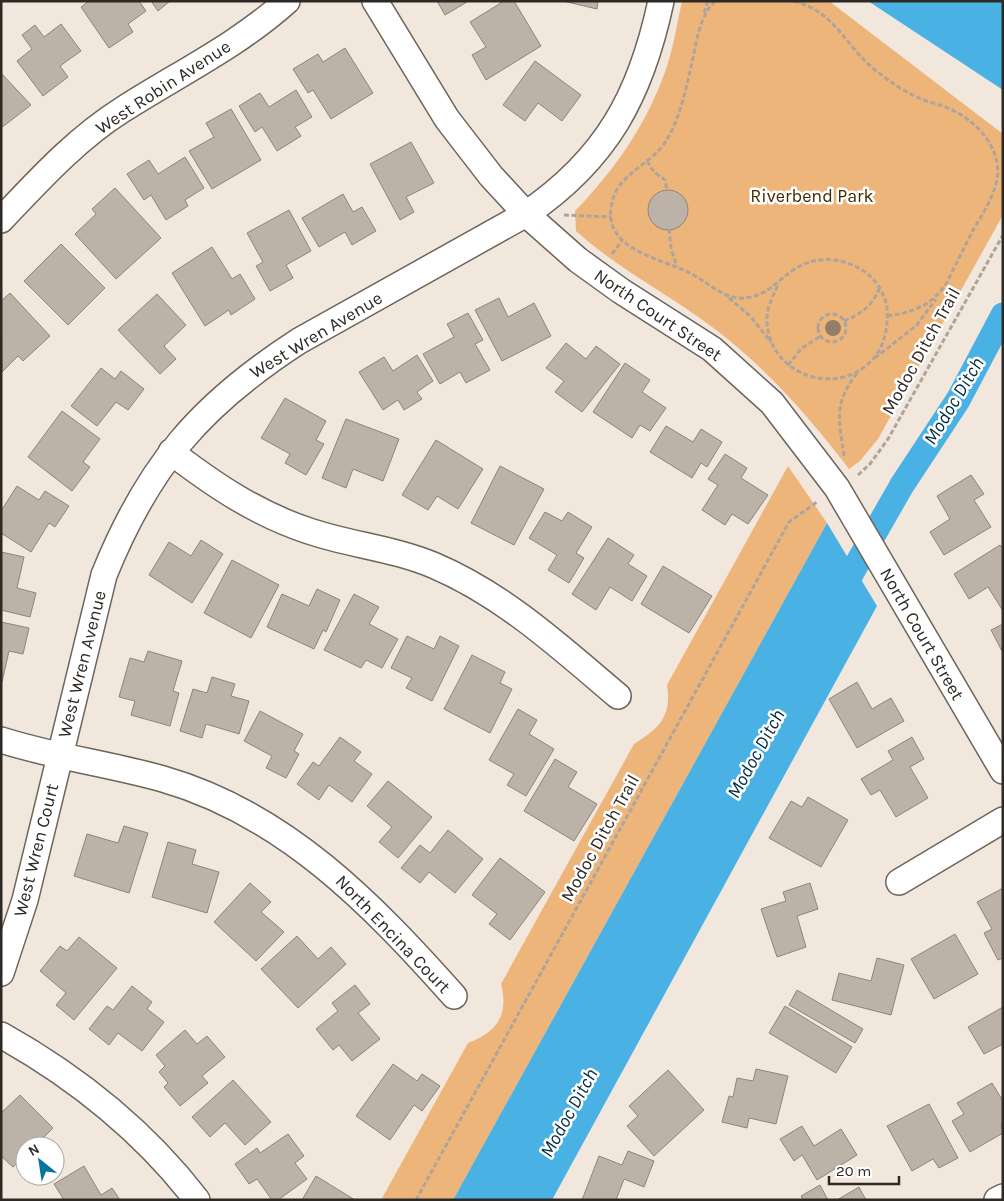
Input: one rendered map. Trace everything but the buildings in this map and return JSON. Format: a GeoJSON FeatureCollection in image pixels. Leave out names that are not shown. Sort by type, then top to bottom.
{"type":"FeatureCollection","features":[{"type":"Feature","properties":{"kind":"street","name":"West Robin Avenue"},"geometry":{"type":"LineString","coordinates":[[1,220],[78,143],[120,111],[224,50],[286,1]]}},
{"type":"Feature","properties":{"kind":"street","name":"North Court Street"},"geometry":{"type":"LineString","coordinates":[[375,1],[447,119],[491,176],[526,214],[578,260],[621,292],[712,349],[772,403],[840,492],[899,596],[1003,771]]}},
{"type":"Feature","properties":{"kind":"street","name":"West Wren Avenue"},"geometry":{"type":"LineString","coordinates":[[59,755],[104,575],[120,536],[143,492],[171,452],[203,414],[234,386],[267,362],[299,341],[526,214],[554,195],[576,174],[616,124],[633,95],[646,63],[661,1]]}},
{"type":"Feature","properties":{"kind":"street"},"geometry":{"type":"LineString","coordinates":[[171,452],[221,489],[279,520],[310,532],[400,552],[466,581],[524,618],[618,696]]}},
{"type":"Feature","properties":{"kind":"street","name":"North Encina Court"},"geometry":{"type":"LineString","coordinates":[[1,740],[172,782],[202,793],[275,830],[306,851],[368,904],[454,996]]}},
{"type":"Feature","properties":{"kind":"street","name":"West Wren Court"},"geometry":{"type":"LineString","coordinates":[[1,973],[25,900],[59,755]]}},
{"type":"Feature","properties":{"kind":"street"},"geometry":{"type":"LineString","coordinates":[[899,882],[1003,820]]}},
{"type":"Feature","properties":{"kind":"street"},"geometry":{"type":"LineString","coordinates":[[1,1035],[70,1076],[108,1106],[174,1171],[197,1200]]}},
{"type":"Feature","properties":{"kind":"street"},"geometry":{"type":"LineString","coordinates":[[997,1200],[1003,1197]]}},
{"type":"Feature","properties":{"kind":"path"},"geometry":{"type":"LineString","coordinates":[[708,1],[676,119],[666,141],[647,161],[619,185],[613,200],[611,217],[614,230],[622,241],[636,251],[704,280],[728,297],[750,316],[772,342],[782,360],[799,373],[818,379],[839,379],[857,372]]}},
{"type":"Feature","properties":{"kind":"path"},"geometry":{"type":"LineString","coordinates":[[703,16],[715,1]]}},
{"type":"Feature","properties":{"kind":"path"},"geometry":{"type":"LineString","coordinates":[[794,1],[817,11],[833,21],[855,51],[875,71],[896,86],[923,100],[954,110],[972,121],[986,136],[995,158],[997,178],[990,198],[938,296],[917,325],[857,372],[845,388],[839,408],[838,421],[845,455],[840,492]]}},
{"type":"Feature","properties":{"kind":"path"},"geometry":{"type":"LineString","coordinates":[[647,161],[654,172],[665,180],[667,190]]}},
{"type":"Feature","properties":{"kind":"path"},"geometry":{"type":"LineString","coordinates":[[526,214],[611,217]]}},
{"type":"Feature","properties":{"kind":"path"},"geometry":{"type":"LineString","coordinates":[[669,229],[671,248],[677,267]]}},
{"type":"Feature","properties":{"kind":"path","name":"Modoc Ditch Trail"},"geometry":{"type":"LineString","coordinates":[[416,1200],[789,522],[840,492],[870,464],[888,439],[1003,234]]}},
{"type":"Feature","properties":{"kind":"path"},"geometry":{"type":"LineString","coordinates":[[728,297],[745,298],[760,294],[779,283],[794,269],[813,261],[832,259],[851,263],[867,273],[880,288],[887,306],[888,326],[883,344],[872,360]]}},
{"type":"Feature","properties":{"kind":"path"},"geometry":{"type":"LineString","coordinates":[[772,342],[767,322],[770,302],[779,283]]}},
{"type":"Feature","properties":{"kind":"path"},"geometry":{"type":"LineString","coordinates":[[844,321],[866,309],[875,300],[880,288]]}},
{"type":"Feature","properties":{"kind":"path"},"geometry":{"type":"LineString","coordinates":[[888,316],[910,312],[938,296]]}},
{"type":"Feature","properties":{"kind":"path"},"geometry":{"type":"LineString","coordinates":[[838,315],[844,321],[846,330],[842,338],[828,342],[821,336],[819,323],[825,316],[838,315]]}},
{"type":"Feature","properties":{"kind":"path"},"geometry":{"type":"LineString","coordinates":[[788,365],[802,348],[821,336]]}},
{"type":"Feature","properties":{"kind":"green space","name":"Riverbend Park"},"geometry":{"type":"Polygon","coordinates":[[[682,1],[829,1],[1003,134],[1003,215],[878,439],[860,461],[849,469],[814,425],[757,364],[714,328],[603,253],[576,231],[575,211],[603,180],[628,146],[657,92],[675,37],[682,1]]]}},
{"type":"Feature","properties":{"kind":"green space"},"geometry":{"type":"Polygon","coordinates":[[[788,466],[827,523],[453,1200],[381,1200],[468,1043],[487,1034],[498,1021],[503,1005],[501,984],[634,744],[657,727],[662,720],[667,705],[667,685],[788,466]]]}},
{"type":"Feature","properties":{"kind":"water"},"geometry":{"type":"Polygon","coordinates":[[[868,1],[1003,1],[1003,90],[868,1]]]}},
{"type":"Feature","properties":{"kind":"water"},"geometry":{"type":"Polygon","coordinates":[[[827,523],[877,606],[552,1200],[453,1200],[827,523]]]}},
{"type":"Feature","properties":{"kind":"waterway","name":"Modoc Ditch"},"geometry":{"type":"LineString","coordinates":[[838,597],[902,485],[958,400],[1003,315]]}}]}
